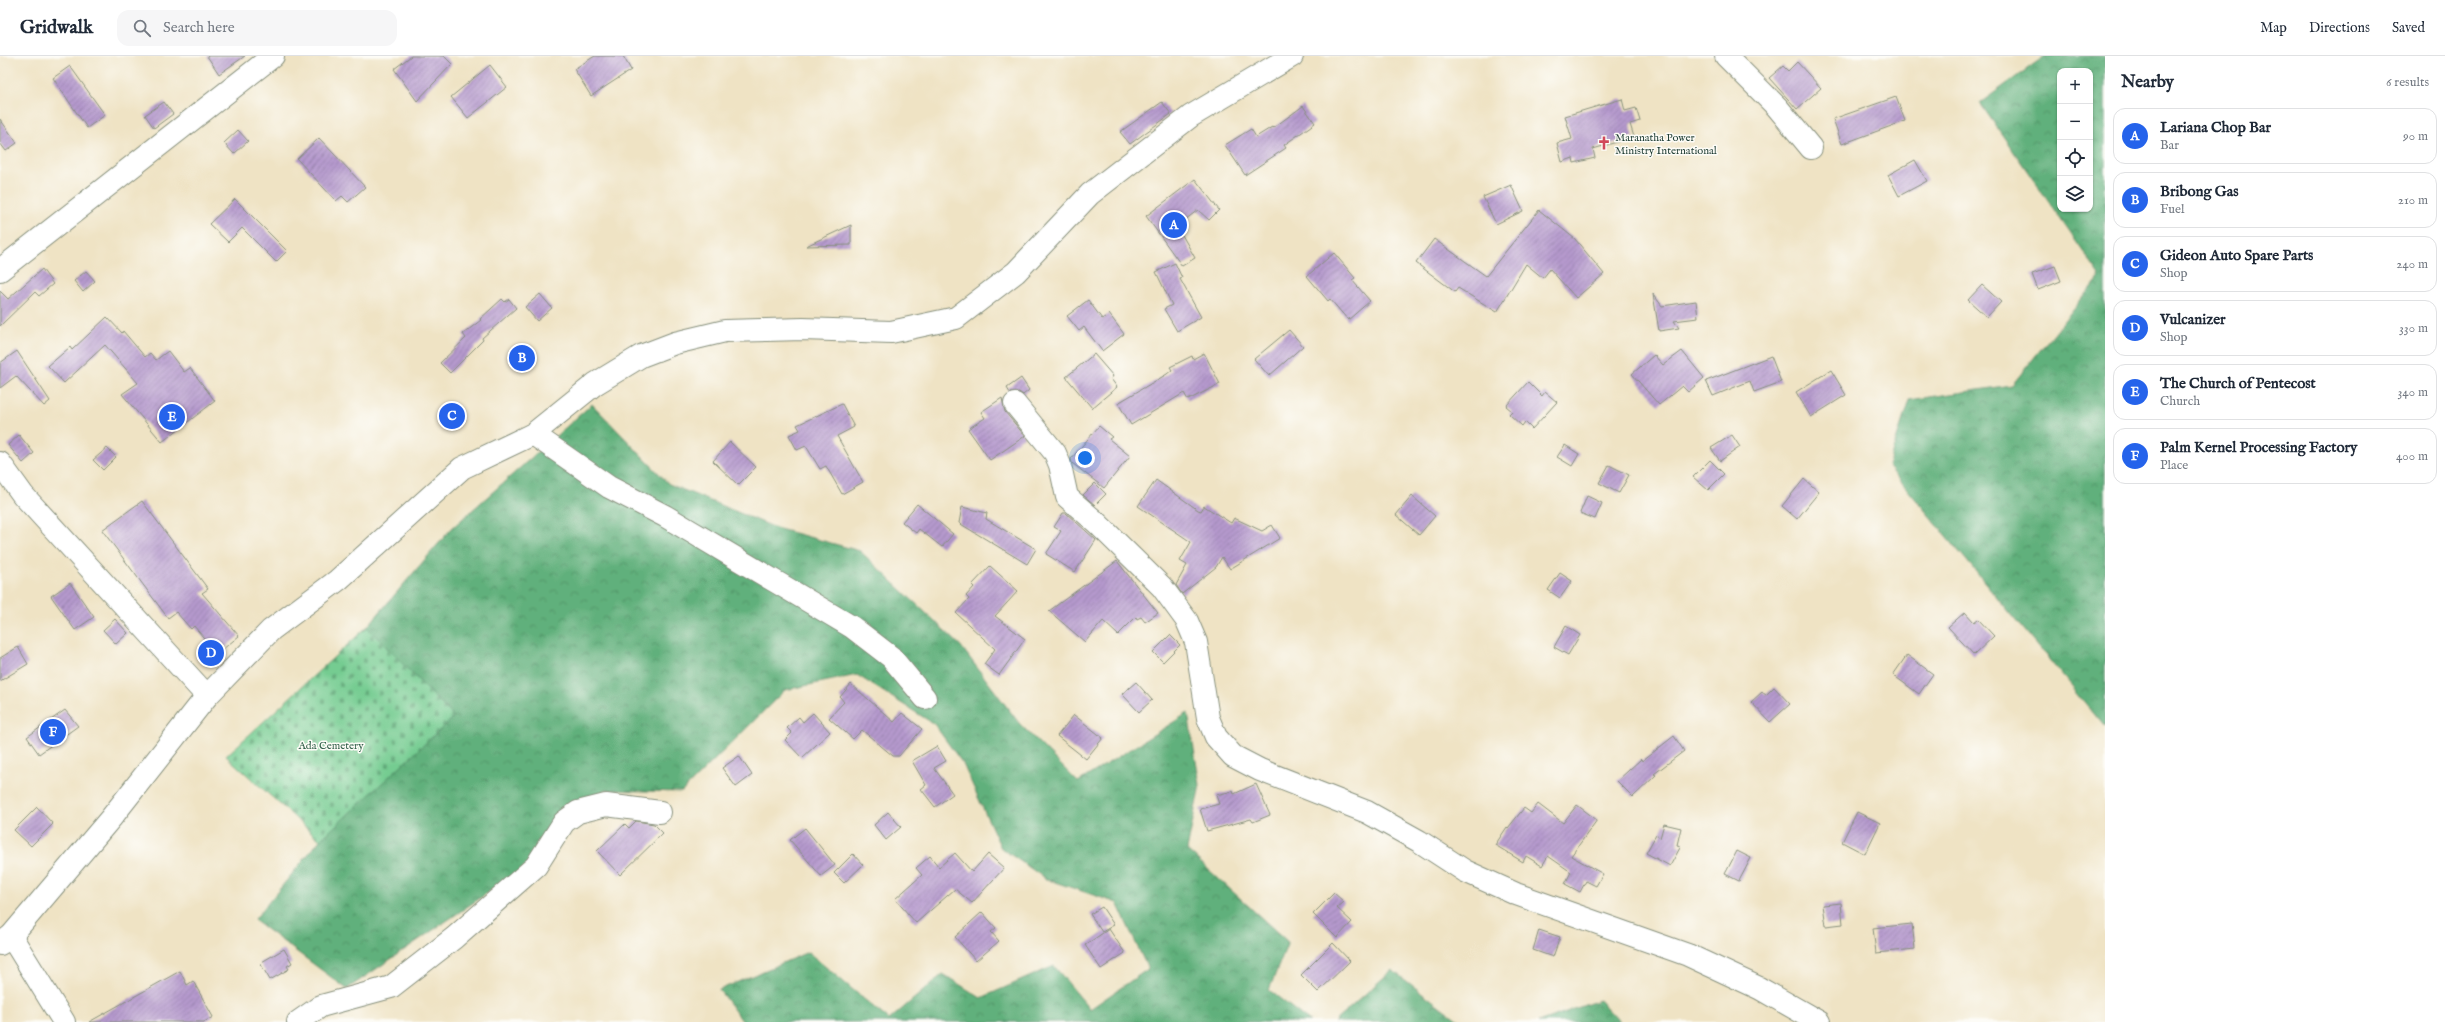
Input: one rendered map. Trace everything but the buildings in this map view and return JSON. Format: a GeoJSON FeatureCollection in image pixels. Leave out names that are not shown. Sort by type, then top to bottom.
{"type":"FeatureCollection","features":[{"type":"Feature","properties":{"kind":"street"},"geometry":{"type":"LineString","coordinates":[[0,270],[273,56]]}},
{"type":"Feature","properties":{"kind":"street"},"geometry":{"type":"LineString","coordinates":[[64,1022],[6,940],[111,818],[207,696],[271,630],[338,580],[462,468],[533,434],[595,384],[641,356],[675,343],[725,331],[803,329],[891,332],[956,318],[1016,272],[1090,194],[1191,116],[1292,56]]}},
{"type":"Feature","properties":{"kind":"street"},"geometry":{"type":"LineString","coordinates":[[1726,56],[1768,96],[1811,148]]}},
{"type":"Feature","properties":{"kind":"street"},"geometry":{"type":"LineString","coordinates":[[1015,404],[1055,453],[1060,465],[1067,497],[1097,523],[1162,587],[1187,621],[1196,642],[1208,718],[1216,737],[1233,756],[1260,770],[1367,812],[1419,841],[1465,871],[1516,894],[1688,955],[1759,988],[1819,1022]]}},
{"type":"Feature","properties":{"kind":"street"},"geometry":{"type":"LineString","coordinates":[[533,434],[609,487],[665,516],[852,627],[890,657],[924,698]]}},
{"type":"Feature","properties":{"kind":"street"},"geometry":{"type":"LineString","coordinates":[[0,463],[23,495],[207,696]]}},
{"type":"Feature","properties":{"kind":"street"},"geometry":{"type":"LineString","coordinates":[[298,1022],[322,1006],[391,987],[454,938],[536,866],[564,822],[578,812],[606,805],[660,812]]}},
{"type":"Feature","properties":{"kind":"green space"},"geometry":{"type":"Polygon","coordinates":[[[2045,56],[2105,56],[2105,727],[1888,466],[1909,400],[2012,385],[2100,276],[1980,103],[2045,56]]]}},
{"type":"Feature","properties":{"kind":"green space"},"geometry":{"type":"Polygon","coordinates":[[[592,404],[669,484],[776,528],[860,551],[960,645],[1019,723],[1078,782],[1188,713],[1200,785],[1187,850],[1288,942],[1269,990],[1310,1022],[743,1022],[719,990],[808,952],[889,1020],[943,974],[981,998],[1054,966],[1090,1009],[1148,969],[1117,903],[1046,879],[1001,848],[963,764],[934,724],[857,675],[785,690],[682,792],[605,790],[524,868],[347,989],[254,920],[320,840],[454,717],[367,627],[451,529],[592,404]]]}},
{"type":"Feature","properties":{"kind":"green space","name":"Ada Cemetery"},"geometry":{"type":"Polygon","coordinates":[[[367,627],[454,717],[320,840],[226,756],[367,627]]]}},
{"type":"Feature","properties":{"kind":"green space"},"geometry":{"type":"Polygon","coordinates":[[[1392,970],[1461,1022],[1334,1022],[1392,970]]]}},
{"type":"Feature","properties":{"kind":"green space"},"geometry":{"type":"Polygon","coordinates":[[[1599,1000],[1620,1022],[1538,1022],[1599,1000]]]}},
{"type":"Feature","properties":{"kind":"place","name":"Maranatha Power Ministry International"},"geometry":{"type":"Point","coordinates":[1604,143]}},
{"type":"Feature","properties":{"kind":"place","name":"Lariana Chop Bar"},"geometry":{"type":"Point","coordinates":[1174,225]}},
{"type":"Feature","properties":{"kind":"place","name":"Bribong Gas"},"geometry":{"type":"Point","coordinates":[522,358]}},
{"type":"Feature","properties":{"kind":"place","name":"Gideon Auto Spare Parts"},"geometry":{"type":"Point","coordinates":[452,416]}},
{"type":"Feature","properties":{"kind":"place","name":"The Church of Pentecost"},"geometry":{"type":"Point","coordinates":[172,417]}},
{"type":"Feature","properties":{"kind":"place","name":"Vulcanizer"},"geometry":{"type":"Point","coordinates":[211,653]}},
{"type":"Feature","properties":{"kind":"place","name":"Palm Kernel Processing Factory"},"geometry":{"type":"Point","coordinates":[53,732]}}]}
